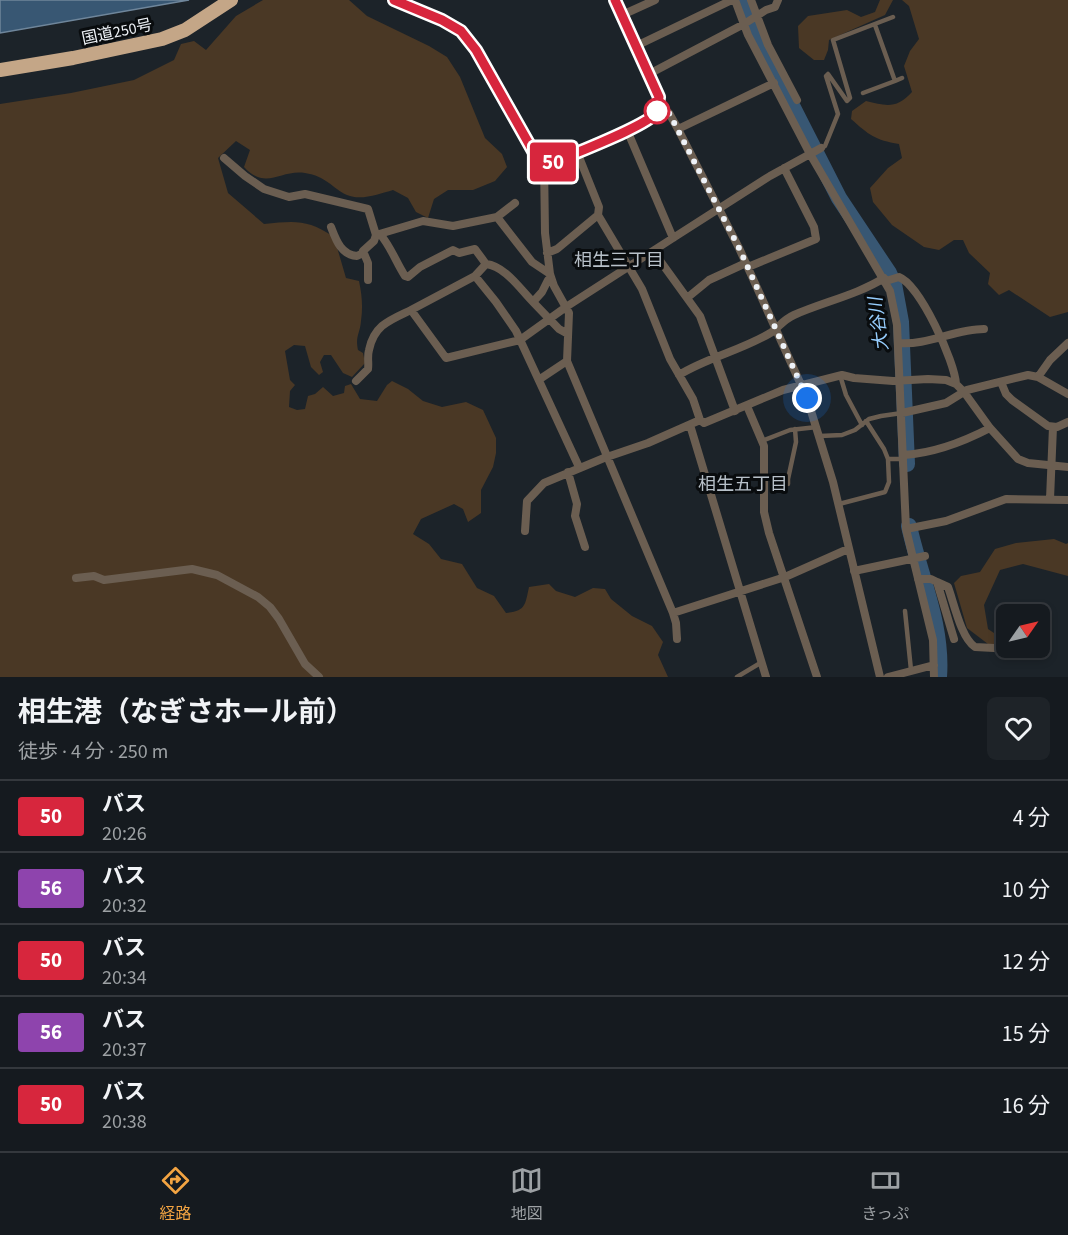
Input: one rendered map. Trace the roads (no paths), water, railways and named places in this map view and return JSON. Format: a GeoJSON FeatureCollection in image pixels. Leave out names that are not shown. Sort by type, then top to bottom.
{"type":"FeatureCollection","features":[{"type":"Feature","properties":{"kind":"highway","name":"国道250号"},"geometry":{"type":"LineString","coordinates":[[0,70],[73,58],[162,39],[185,30],[231,0]]}},
{"type":"Feature","properties":{"kind":"street"},"geometry":{"type":"LineString","coordinates":[[394,0],[442,20],[461,31],[476,50],[533,151],[544,161],[557,161],[627,130],[654,116],[659,105],[659,97],[615,0]]}},
{"type":"Feature","properties":{"kind":"street"},"geometry":{"type":"LineString","coordinates":[[622,15],[655,0]]}},
{"type":"Feature","properties":{"kind":"street"},"geometry":{"type":"LineString","coordinates":[[636,46],[734,0],[768,45],[797,100]]}},
{"type":"Feature","properties":{"kind":"street"},"geometry":{"type":"LineString","coordinates":[[751,0],[750,20],[774,83],[815,152],[856,234],[889,279],[902,343],[909,529],[913,558],[927,580],[954,639]]}},
{"type":"Feature","properties":{"kind":"street"},"geometry":{"type":"LineString","coordinates":[[649,74],[774,7],[778,0]]}},
{"type":"Feature","properties":{"kind":"street"},"geometry":{"type":"LineString","coordinates":[[678,129],[774,83]]}},
{"type":"Feature","properties":{"kind":"street"},"geometry":{"type":"LineString","coordinates":[[659,105],[669,113],[720,210],[801,384],[819,431],[880,677]]}},
{"type":"Feature","properties":{"kind":"street"},"geometry":{"type":"LineString","coordinates":[[627,130],[673,238]]}},
{"type":"Feature","properties":{"kind":"street"},"geometry":{"type":"LineString","coordinates":[[577,152],[599,207],[598,215],[642,289],[670,359],[693,399],[700,420],[704,423],[801,384],[840,375],[854,378],[946,380],[956,384],[964,392],[990,428],[1018,459],[1028,463],[1068,467]]}},
{"type":"Feature","properties":{"kind":"street"},"geometry":{"type":"LineString","coordinates":[[411,310],[446,358],[520,340],[673,238],[784,168],[815,152]]}},
{"type":"Feature","properties":{"kind":"street"},"geometry":{"type":"LineString","coordinates":[[224,158],[244,176],[264,189],[289,197],[305,194],[368,209],[378,234],[390,245],[405,276],[453,250],[459,253],[475,249],[486,264],[490,264],[509,277],[562,332],[568,334]]}},
{"type":"Feature","properties":{"kind":"street"},"geometry":{"type":"LineString","coordinates":[[533,302],[550,277],[544,161]]}},
{"type":"Feature","properties":{"kind":"street"},"geometry":{"type":"LineString","coordinates":[[687,298],[709,280],[816,238],[814,227],[784,168]]}},
{"type":"Feature","properties":{"kind":"street"},"geometry":{"type":"LineString","coordinates":[[331,227],[339,247],[351,256],[357,256],[363,253],[378,234],[423,221],[453,226],[497,217],[515,203]]}},
{"type":"Feature","properties":{"kind":"street"},"geometry":{"type":"LineString","coordinates":[[547,253],[558,249],[598,215]]}},
{"type":"Feature","properties":{"kind":"street"},"geometry":{"type":"LineString","coordinates":[[497,217],[532,262],[550,277],[567,307],[569,312],[567,361],[673,613],[677,639]]}},
{"type":"Feature","properties":{"kind":"street"},"geometry":{"type":"LineString","coordinates":[[653,251],[700,316],[735,411]]}},
{"type":"Feature","properties":{"kind":"street"},"geometry":{"type":"LineString","coordinates":[[363,253],[368,262],[368,280]]}},
{"type":"Feature","properties":{"kind":"street"},"geometry":{"type":"LineString","coordinates":[[356,381],[368,369],[369,348],[384,322],[475,276],[486,264]]}},
{"type":"Feature","properties":{"kind":"street"},"geometry":{"type":"LineString","coordinates":[[475,276],[496,302],[520,340],[579,467]]}},
{"type":"Feature","properties":{"kind":"street"},"geometry":{"type":"LineString","coordinates":[[679,375],[694,366],[774,331],[782,321],[795,315],[889,279],[910,283],[941,336],[956,384]]}},
{"type":"Feature","properties":{"kind":"street"},"geometry":{"type":"LineString","coordinates":[[902,343],[967,329],[984,329]]}},
{"type":"Feature","properties":{"kind":"street"},"geometry":{"type":"LineString","coordinates":[[1038,377],[1050,360],[1068,343]]}},
{"type":"Feature","properties":{"kind":"street"},"geometry":{"type":"LineString","coordinates":[[540,379],[567,361]]}},
{"type":"Feature","properties":{"kind":"street"},"geometry":{"type":"LineString","coordinates":[[906,413],[946,403],[964,392],[1028,375],[1038,377],[1068,394]]}},
{"type":"Feature","properties":{"kind":"street"},"geometry":{"type":"LineString","coordinates":[[1001,382],[1006,394],[1012,400],[1053,427]]}},
{"type":"Feature","properties":{"kind":"street"},"geometry":{"type":"LineString","coordinates":[[747,406],[762,441],[765,466],[764,512],[817,677]]}},
{"type":"Feature","properties":{"kind":"street"},"geometry":{"type":"LineString","coordinates":[[525,531],[526,507],[533,493],[544,483],[579,467],[648,443],[700,420]]}},
{"type":"Feature","properties":{"kind":"street"},"geometry":{"type":"LineString","coordinates":[[1053,427],[1068,422]]}},
{"type":"Feature","properties":{"kind":"street"},"geometry":{"type":"LineString","coordinates":[[690,425],[766,677]]}},
{"type":"Feature","properties":{"kind":"street"},"geometry":{"type":"LineString","coordinates":[[1050,499],[1053,427]]}},
{"type":"Feature","properties":{"kind":"street"},"geometry":{"type":"LineString","coordinates":[[907,456],[954,445],[990,428]]}},
{"type":"Feature","properties":{"kind":"street"},"geometry":{"type":"LineString","coordinates":[[568,472],[577,504],[575,516],[585,548]]}},
{"type":"Feature","properties":{"kind":"street"},"geometry":{"type":"LineString","coordinates":[[909,529],[946,521],[1006,500],[1068,500]]}},
{"type":"Feature","properties":{"kind":"street"},"geometry":{"type":"LineString","coordinates":[[673,613],[784,577],[848,549]]}},
{"type":"Feature","properties":{"kind":"street"},"geometry":{"type":"LineString","coordinates":[[854,571],[925,556]]}},
{"type":"Feature","properties":{"kind":"street"},"geometry":{"type":"LineString","coordinates":[[76,578],[94,576],[104,580],[192,569],[217,575],[258,597],[270,607],[305,664],[319,677]]}},
{"type":"Feature","properties":{"kind":"street"},"geometry":{"type":"LineString","coordinates":[[927,580],[942,583],[948,587],[965,636],[971,645],[996,648]]}},
{"type":"Feature","properties":{"kind":"street"},"geometry":{"type":"LineString","coordinates":[[927,580],[934,677]]}},
{"type":"Feature","properties":{"kind":"street"},"geometry":{"type":"LineString","coordinates":[[888,677],[934,665]]}},
{"type":"Feature","properties":{"kind":"lane"},"geometry":{"type":"LineString","coordinates":[[815,152],[825,146],[838,114],[826,76],[828,74],[847,101],[850,98],[832,42],[839,37],[893,17]]}},
{"type":"Feature","properties":{"kind":"lane"},"geometry":{"type":"LineString","coordinates":[[875,25],[895,81]]}},
{"type":"Feature","properties":{"kind":"lane"},"geometry":{"type":"LineString","coordinates":[[863,93],[902,78]]}},
{"type":"Feature","properties":{"kind":"lane"},"geometry":{"type":"LineString","coordinates":[[838,504],[885,492],[889,482],[888,459],[884,449],[846,395],[840,375]]}},
{"type":"Feature","properties":{"kind":"lane"},"geometry":{"type":"LineString","coordinates":[[762,441],[795,429],[842,435],[881,416],[906,413]]}},
{"type":"Feature","properties":{"kind":"lane"},"geometry":{"type":"LineString","coordinates":[[788,484],[796,441],[795,429]]}},
{"type":"Feature","properties":{"kind":"lane"},"geometry":{"type":"LineString","coordinates":[[888,459],[907,456]]}},
{"type":"Feature","properties":{"kind":"lane"},"geometry":{"type":"LineString","coordinates":[[905,611],[911,670]]}},
{"type":"Feature","properties":{"kind":"lane"},"geometry":{"type":"LineString","coordinates":[[737,677],[762,662]]}},
{"type":"Feature","properties":{"kind":"water"},"geometry":{"type":"Polygon","coordinates":[[[0,0],[189,0],[0,33],[0,0]]]}},
{"type":"Feature","properties":{"kind":"waterway","name":"大谷川"},"geometry":{"type":"LineString","coordinates":[[744,0],[751,25],[839,198],[894,284],[901,322],[907,464]]}},
{"type":"Feature","properties":{"kind":"waterway","name":"大谷川"},"geometry":{"type":"LineString","coordinates":[[909,526],[938,638],[939,677]]}},
{"type":"Feature","properties":{"kind":"district","name":"相生三丁目"},"geometry":{"type":"Point","coordinates":[619,260]}},
{"type":"Feature","properties":{"kind":"district","name":"相生五丁目"},"geometry":{"type":"Point","coordinates":[743,484]}}]}
